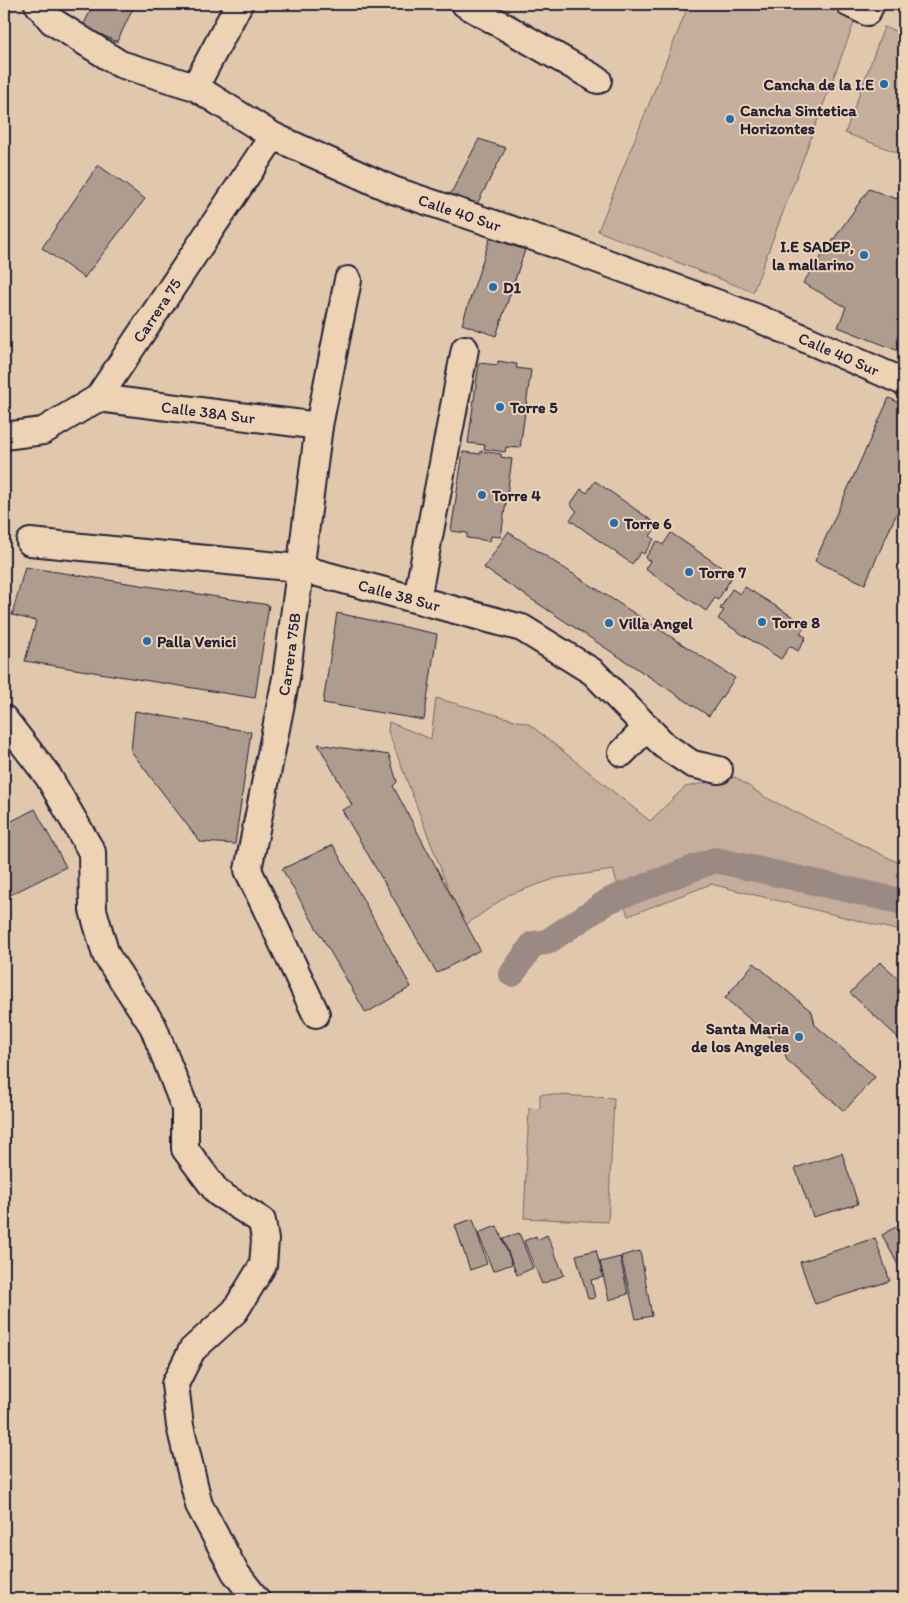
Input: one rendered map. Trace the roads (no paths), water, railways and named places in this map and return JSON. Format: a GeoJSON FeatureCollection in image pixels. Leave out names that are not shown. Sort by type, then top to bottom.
{"type":"FeatureCollection","features":[{"type":"Feature","properties":{"kind":"street","name":"Calle 40 Sur"},"geometry":{"type":"LineString","coordinates":[[38,4],[52,21],[120,64],[195,87],[273,136],[393,190],[569,249],[755,317],[904,382]]}},
{"type":"Feature","properties":{"kind":"street"},"geometry":{"type":"LineString","coordinates":[[195,87],[240,4]]}},
{"type":"Feature","properties":{"kind":"street"},"geometry":{"type":"LineString","coordinates":[[465,4],[598,80]]}},
{"type":"Feature","properties":{"kind":"street","name":"Carrera 75"},"geometry":{"type":"LineString","coordinates":[[4,436],[43,431],[98,398],[273,136]]}},
{"type":"Feature","properties":{"kind":"street","name":"Carrera 75B"},"geometry":{"type":"LineString","coordinates":[[316,1014],[248,870],[286,678],[319,426],[348,280]]}},
{"type":"Feature","properties":{"kind":"street"},"geometry":{"type":"LineString","coordinates":[[417,599],[466,349]]}},
{"type":"Feature","properties":{"kind":"street","name":"Calle 38A Sur"},"geometry":{"type":"LineString","coordinates":[[98,398],[319,426]]}},
{"type":"Feature","properties":{"kind":"street","name":"Calle 38 Sur"},"geometry":{"type":"LineString","coordinates":[[30,542],[299,568],[522,628],[593,672],[665,746],[692,764],[719,770]]}},
{"type":"Feature","properties":{"kind":"street"},"geometry":{"type":"LineString","coordinates":[[4,719],[48,776],[92,852],[93,910],[106,955],[153,1026],[185,1108],[186,1148],[218,1192],[262,1221],[265,1240],[263,1265],[235,1311],[192,1350],[175,1384],[180,1426],[199,1505],[235,1572],[256,1599]]}},
{"type":"Feature","properties":{"kind":"street"},"geometry":{"type":"LineString","coordinates":[[622,753],[647,727]]}},
{"type":"Feature","properties":{"kind":"waterway"},"geometry":{"type":"LineString","coordinates":[[512,974],[533,944],[547,942],[610,900],[715,860],[904,902]]}},
{"type":"Feature","properties":{"kind":"place","name":"Cancha de la I.E"},"geometry":{"type":"Point","coordinates":[884,84]}},
{"type":"Feature","properties":{"kind":"place","name":"Cancha Sintetica Horizontes"},"geometry":{"type":"Point","coordinates":[730,119]}},
{"type":"Feature","properties":{"kind":"place","name":"I.E SADEP, la mallarino"},"geometry":{"type":"Point","coordinates":[864,255]}},
{"type":"Feature","properties":{"kind":"place","name":"D1"},"geometry":{"type":"Point","coordinates":[493,287]}},
{"type":"Feature","properties":{"kind":"place","name":"Torre 5"},"geometry":{"type":"Point","coordinates":[500,407]}},
{"type":"Feature","properties":{"kind":"place","name":"Torre 4"},"geometry":{"type":"Point","coordinates":[482,495]}},
{"type":"Feature","properties":{"kind":"place","name":"Torre 6"},"geometry":{"type":"Point","coordinates":[614,523]}},
{"type":"Feature","properties":{"kind":"place","name":"Torre 7"},"geometry":{"type":"Point","coordinates":[689,572]}},
{"type":"Feature","properties":{"kind":"place","name":"Torre 8"},"geometry":{"type":"Point","coordinates":[762,622]}},
{"type":"Feature","properties":{"kind":"place","name":"Villa Angel"},"geometry":{"type":"Point","coordinates":[609,623]}},
{"type":"Feature","properties":{"kind":"place","name":"Palla Venici"},"geometry":{"type":"Point","coordinates":[147,641]}},
{"type":"Feature","properties":{"kind":"place","name":"Santa Maria de los Angeles"},"geometry":{"type":"Point","coordinates":[799,1037]}}]}
